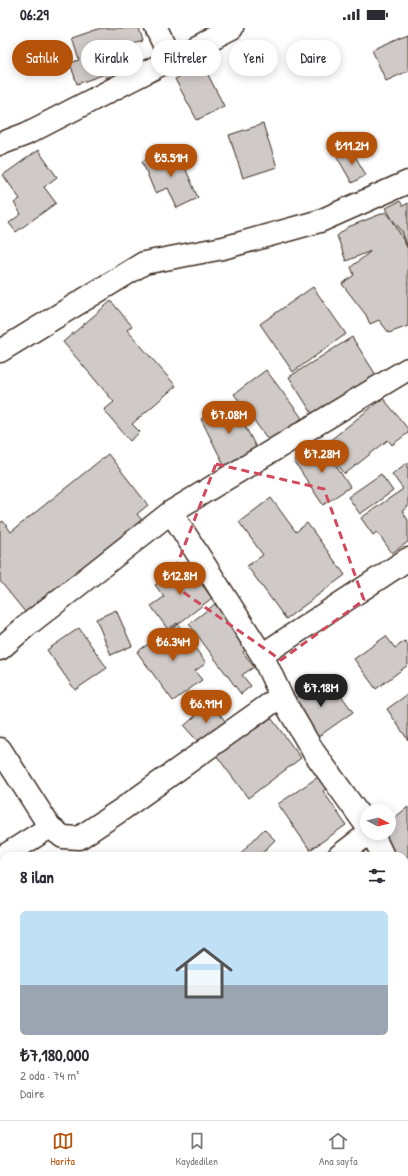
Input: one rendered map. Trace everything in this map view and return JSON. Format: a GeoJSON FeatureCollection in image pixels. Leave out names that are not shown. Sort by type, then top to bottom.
{"type":"FeatureCollection","features":[{"type":"Feature","properties":{"kind":"street"},"geometry":{"type":"LineString","coordinates":[[156,28],[162,40]]}},
{"type":"Feature","properties":{"kind":"street"},"geometry":{"type":"LineString","coordinates":[[208,40],[232,28]]}},
{"type":"Feature","properties":{"kind":"street"},"geometry":{"type":"LineString","coordinates":[[0,144],[26,134],[151,69]]}},
{"type":"Feature","properties":{"kind":"street"},"geometry":{"type":"LineString","coordinates":[[0,351],[144,264],[224,248],[320,221],[408,182]]}},
{"type":"Feature","properties":{"kind":"street"},"geometry":{"type":"LineString","coordinates":[[0,649],[25,627],[171,512],[408,369]]}},
{"type":"Feature","properties":{"kind":"street"},"geometry":{"type":"LineString","coordinates":[[171,512],[262,655],[281,696],[313,751],[360,816]]}},
{"type":"Feature","properties":{"kind":"street"},"geometry":{"type":"LineString","coordinates":[[262,655],[408,559]]}},
{"type":"Feature","properties":{"kind":"street"},"geometry":{"type":"LineString","coordinates":[[0,749],[50,826],[63,837],[78,838],[121,810],[281,696]]}},
{"type":"Feature","properties":{"kind":"street"},"geometry":{"type":"LineString","coordinates":[[10,852],[50,826]]}},
{"type":"Feature","properties":{"kind":"street"},"geometry":{"type":"LineString","coordinates":[[344,852],[361,840]]}},
{"type":"Feature","properties":{"kind":"street"},"geometry":{"type":"LineString","coordinates":[[374,840],[381,852]]}},
{"type":"Feature","properties":{"kind":"highlighted area"},"geometry":{"type":"Polygon","coordinates":[[[216,464],[324,489],[364,600],[281,660],[170,583],[216,464]]]}},
{"type":"Feature","properties":{"kind":"building"},"geometry":{"type":"Polygon","coordinates":[[[101,28],[139,28],[143,40],[81,40],[81,76],[99,76],[77,84],[73,72],[73,62],[79,60],[72,38],[101,28]]]}},
{"type":"Feature","properties":{"kind":"building"},"geometry":{"type":"Polygon","coordinates":[[[408,34],[408,71],[386,81],[372,50],[408,34]]]}},
{"type":"Feature","properties":{"kind":"building"},"geometry":{"type":"Polygon","coordinates":[[[181,76],[209,76],[224,106],[197,120],[175,79],[181,76]]]}},
{"type":"Feature","properties":{"kind":"building"},"geometry":{"type":"Polygon","coordinates":[[[263,124],[277,167],[243,178],[229,135],[263,124]]]}},
{"type":"Feature","properties":{"kind":"building"},"geometry":{"type":"Polygon","coordinates":[[[351,149],[366,175],[352,183],[337,157],[351,149]]]}},
{"type":"Feature","properties":{"kind":"building"},"geometry":{"type":"Polygon","coordinates":[[[38,150],[57,177],[44,187],[56,203],[16,232],[9,223],[21,214],[14,203],[20,199],[3,175],[38,150]]]}},
{"type":"Feature","properties":{"kind":"building"},"geometry":{"type":"Polygon","coordinates":[[[178,151],[198,198],[177,208],[168,188],[155,193],[142,161],[157,155],[159,159],[178,151]]]}},
{"type":"Feature","properties":{"kind":"building"},"geometry":{"type":"Polygon","coordinates":[[[400,201],[403,206],[408,203],[408,249],[386,208],[400,201]]]}},
{"type":"Feature","properties":{"kind":"building"},"geometry":{"type":"Polygon","coordinates":[[[386,212],[402,231],[408,248],[408,326],[389,333],[379,320],[370,324],[366,315],[342,284],[354,275],[351,267],[371,251],[346,261],[337,236],[348,227],[386,212]]]}},
{"type":"Feature","properties":{"kind":"building"},"geometry":{"type":"Polygon","coordinates":[[[313,287],[346,334],[293,372],[260,324],[313,287]]]}},
{"type":"Feature","properties":{"kind":"building"},"geometry":{"type":"Polygon","coordinates":[[[111,301],[132,326],[127,330],[176,386],[132,424],[140,432],[130,441],[104,410],[114,402],[63,342],[111,301]]]}},
{"type":"Feature","properties":{"kind":"building"},"geometry":{"type":"Polygon","coordinates":[[[352,337],[376,375],[313,415],[289,377],[352,337]]]}},
{"type":"Feature","properties":{"kind":"building"},"geometry":{"type":"Polygon","coordinates":[[[266,370],[302,418],[270,442],[234,394],[266,370]]]}},
{"type":"Feature","properties":{"kind":"building"},"geometry":{"type":"Polygon","coordinates":[[[383,398],[408,429],[408,433],[392,445],[388,440],[345,474],[323,446],[383,398]]]}},
{"type":"Feature","properties":{"kind":"building"},"geometry":{"type":"Polygon","coordinates":[[[233,403],[258,451],[225,467],[201,419],[233,403]]]}},
{"type":"Feature","properties":{"kind":"building"},"geometry":{"type":"Polygon","coordinates":[[[321,443],[350,487],[323,505],[294,461],[321,443]]]}},
{"type":"Feature","properties":{"kind":"building"},"geometry":{"type":"Polygon","coordinates":[[[108,454],[148,505],[137,514],[145,524],[29,617],[0,581],[0,523],[3,521],[11,532],[108,454]]]}},
{"type":"Feature","properties":{"kind":"building"},"geometry":{"type":"Polygon","coordinates":[[[408,462],[408,507],[402,511],[408,520],[408,542],[392,553],[377,532],[373,535],[361,518],[403,489],[392,474],[408,462]]]}},
{"type":"Feature","properties":{"kind":"building"},"geometry":{"type":"Polygon","coordinates":[[[381,474],[393,491],[360,514],[348,497],[381,474]]]}},
{"type":"Feature","properties":{"kind":"building"},"geometry":{"type":"Polygon","coordinates":[[[271,498],[296,532],[307,523],[345,575],[286,619],[247,566],[263,555],[239,522],[271,498]]]}},
{"type":"Feature","properties":{"kind":"building"},"geometry":{"type":"Polygon","coordinates":[[[185,562],[212,598],[169,631],[151,606],[164,597],[155,585],[185,562]]]}},
{"type":"Feature","properties":{"kind":"building"},"geometry":{"type":"Polygon","coordinates":[[[215,604],[249,646],[243,652],[254,667],[242,675],[251,686],[241,694],[189,624],[215,604]]]}},
{"type":"Feature","properties":{"kind":"building"},"geometry":{"type":"Polygon","coordinates":[[[116,610],[132,646],[111,655],[96,619],[116,610]]]}},
{"type":"Feature","properties":{"kind":"building"},"geometry":{"type":"Polygon","coordinates":[[[177,623],[206,663],[195,671],[202,680],[173,701],[137,652],[177,623]]]}},
{"type":"Feature","properties":{"kind":"building"},"geometry":{"type":"Polygon","coordinates":[[[79,628],[107,668],[75,690],[47,650],[79,628]]]}},
{"type":"Feature","properties":{"kind":"building"},"geometry":{"type":"Polygon","coordinates":[[[386,636],[395,648],[405,641],[408,645],[408,665],[376,689],[354,659],[386,636]]]}},
{"type":"Feature","properties":{"kind":"building"},"geometry":{"type":"Polygon","coordinates":[[[327,676],[353,712],[315,739],[289,703],[327,676]]]}},
{"type":"Feature","properties":{"kind":"building"},"geometry":{"type":"Polygon","coordinates":[[[408,694],[408,740],[387,709],[408,694]]]}},
{"type":"Feature","properties":{"kind":"building"},"geometry":{"type":"Polygon","coordinates":[[[210,703],[227,723],[201,745],[184,726],[210,703]]]}},
{"type":"Feature","properties":{"kind":"building"},"geometry":{"type":"Polygon","coordinates":[[[266,711],[301,758],[248,798],[213,751],[266,711]]]}},
{"type":"Feature","properties":{"kind":"building"},"geometry":{"type":"Polygon","coordinates":[[[324,773],[332,785],[323,791],[346,825],[310,850],[278,804],[324,773]]]}},
{"type":"Feature","properties":{"kind":"building"},"geometry":{"type":"Polygon","coordinates":[[[408,807],[408,852],[392,852],[382,840],[396,840],[396,816],[408,807]]]}},
{"type":"Feature","properties":{"kind":"building"},"geometry":{"type":"Polygon","coordinates":[[[264,829],[275,840],[263,852],[242,852],[264,829]]]}}]}
